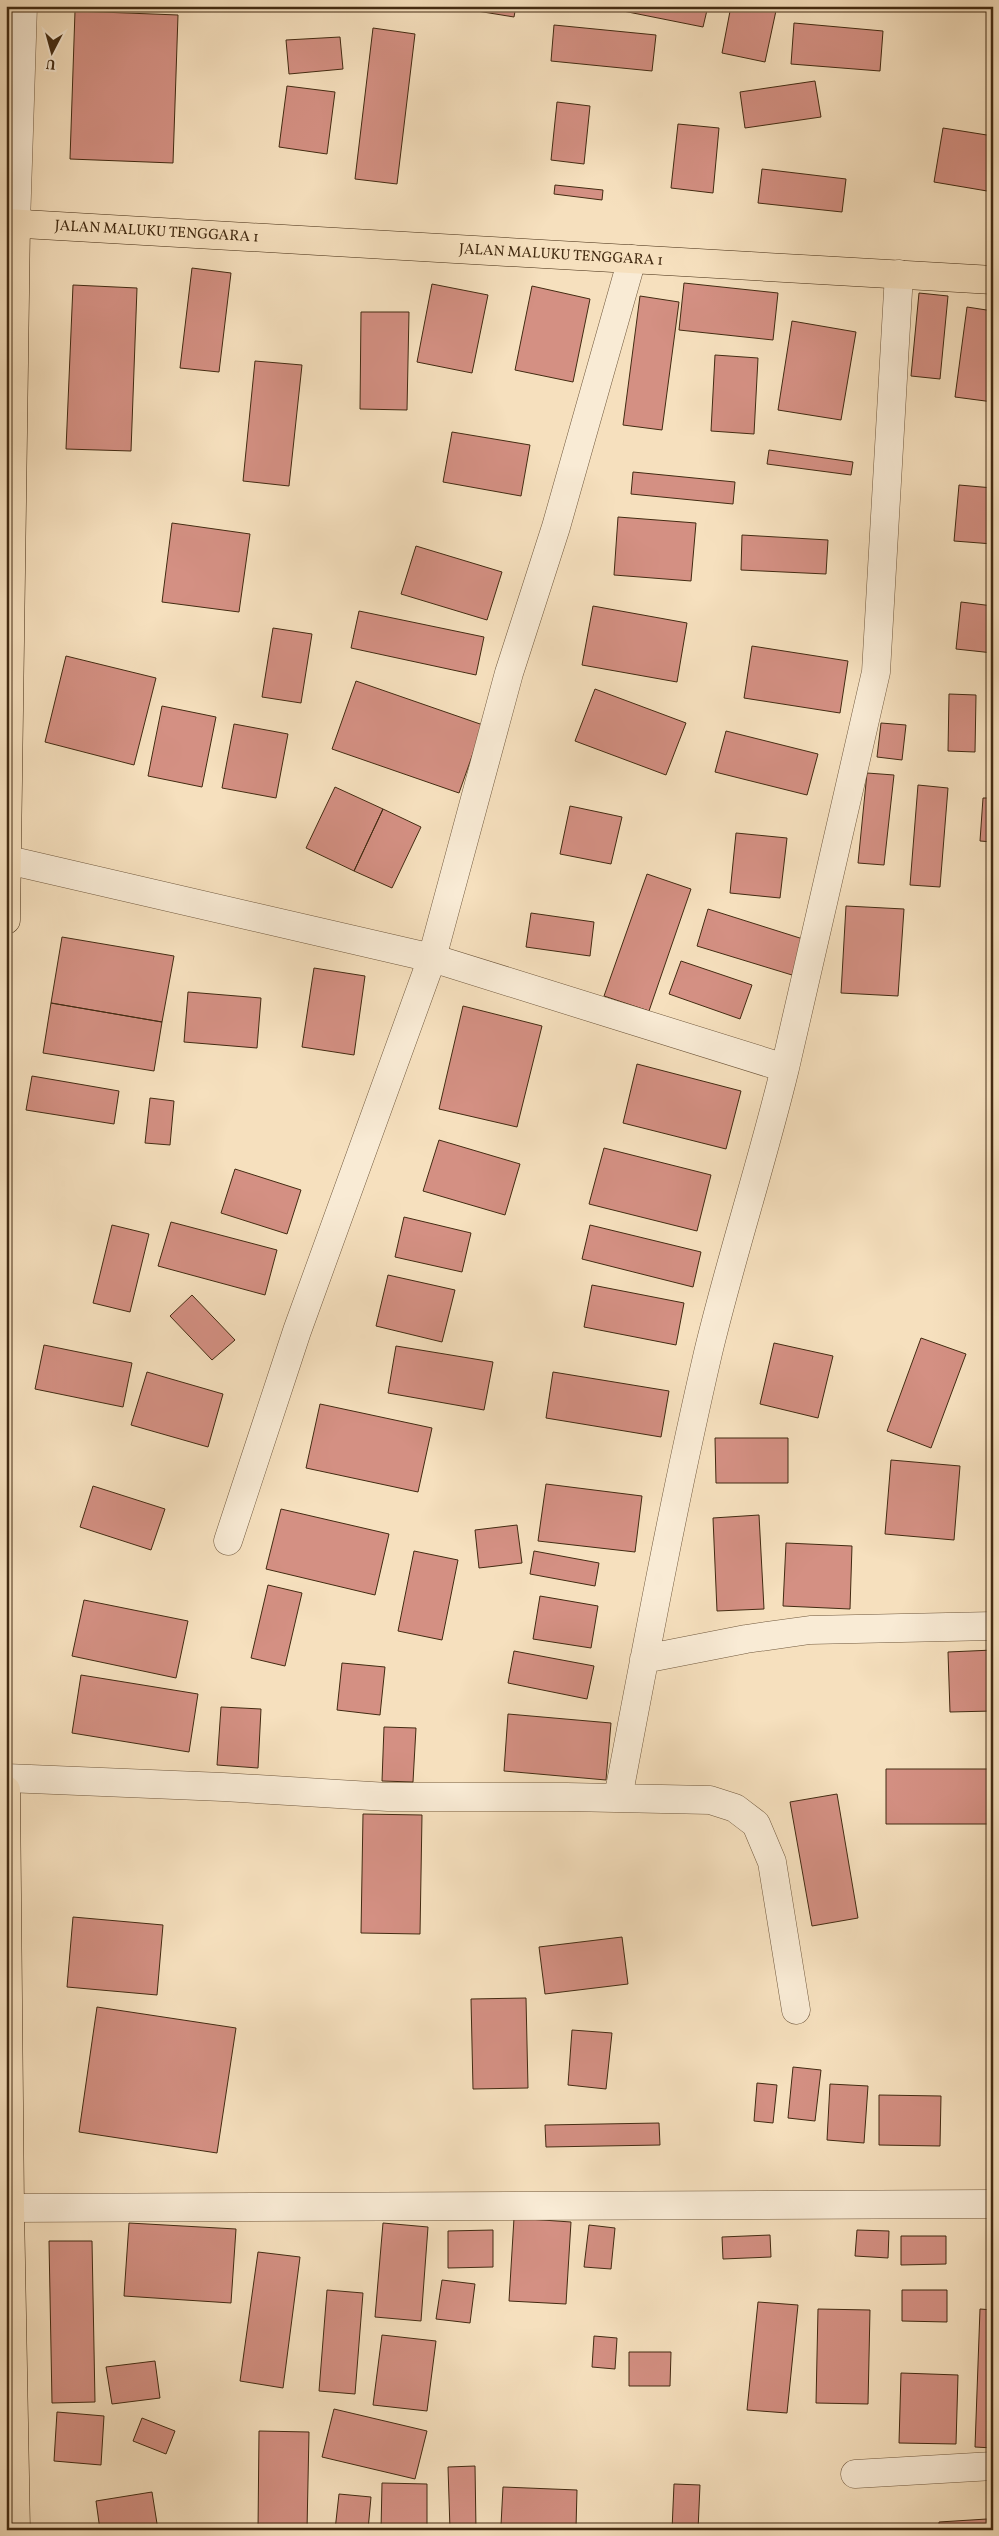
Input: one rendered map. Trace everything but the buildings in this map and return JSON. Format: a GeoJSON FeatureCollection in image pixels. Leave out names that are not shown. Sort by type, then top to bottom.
{"type":"FeatureCollection","features":[{"type":"Feature","properties":{"kind":"main road","name":"JALAN MALUKU TENGGARA 1"},"geometry":{"type":"LineString","coordinates":[[11,223],[993,280]]}},
{"type":"Feature","properties":{"kind":"main road"},"geometry":{"type":"LineString","coordinates":[[6,920],[8,860],[11,223]]}},
{"type":"Feature","properties":{"kind":"main road"},"geometry":{"type":"LineString","coordinates":[[6,1790],[8,2208],[16,2530]]}},
{"type":"Feature","properties":{"kind":"street"},"geometry":{"type":"LineString","coordinates":[[11,223],[23,6]]}},
{"type":"Feature","properties":{"kind":"street"},"geometry":{"type":"LineString","coordinates":[[228,1541],[297,1332],[432,958],[509,673],[556,527],[632,258]]}},
{"type":"Feature","properties":{"kind":"street"},"geometry":{"type":"LineString","coordinates":[[618,1798],[644,1659],[709,1352],[767,1143],[876,672],[899,274]]}},
{"type":"Feature","properties":{"kind":"street"},"geometry":{"type":"LineString","coordinates":[[8,860],[432,958],[785,1068]]}},
{"type":"Feature","properties":{"kind":"street"},"geometry":{"type":"LineString","coordinates":[[644,1659],[746,1639],[810,1630],[993,1626]]}},
{"type":"Feature","properties":{"kind":"street"},"geometry":{"type":"LineString","coordinates":[[6,1778],[223,1786],[388,1797],[710,1800],[735,1808],[756,1824],[772,1862],[796,2010]]}},
{"type":"Feature","properties":{"kind":"street"},"geometry":{"type":"LineString","coordinates":[[8,2208],[993,2204]]}},
{"type":"Feature","properties":{"kind":"street"},"geometry":{"type":"LineString","coordinates":[[855,2474],[993,2466]]}}]}
